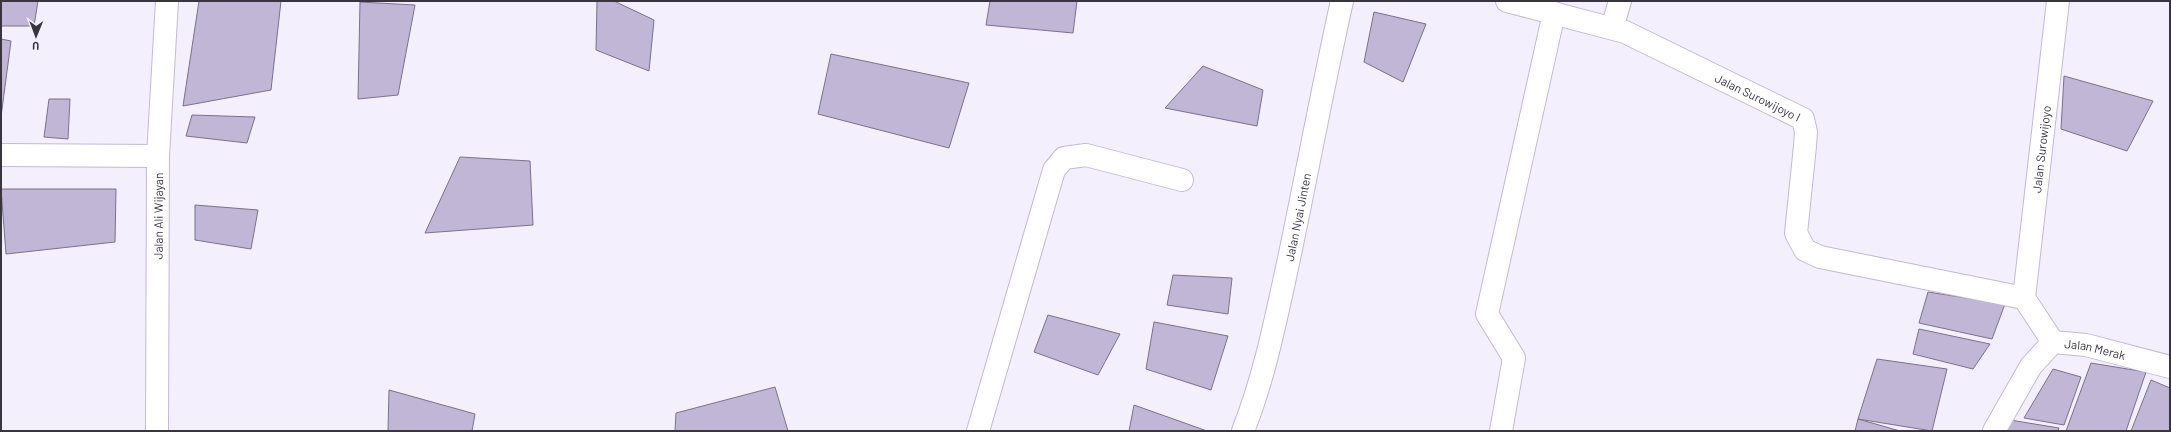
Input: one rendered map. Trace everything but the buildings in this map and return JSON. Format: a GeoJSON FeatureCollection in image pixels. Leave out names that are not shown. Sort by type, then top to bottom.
{"type":"FeatureCollection","features":[{"type":"Feature","properties":{"kind":"street","name":"Jalan Ali Wijayan"},"geometry":{"type":"LineString","coordinates":[[157,431],[158,156],[167,1]]}},
{"type":"Feature","properties":{"kind":"street","name":"Jalan Nyai Jinten"},"geometry":{"type":"LineString","coordinates":[[1243,431],[1252,408],[1272,337],[1309,168],[1325,78],[1342,1]]}},
{"type":"Feature","properties":{"kind":"street","name":"Jalan Surowijoyo I"},"geometry":{"type":"LineString","coordinates":[[1507,1],[1625,32],[1803,119],[1806,132],[1806,146],[1796,233],[1805,250],[1820,257],[2024,298]]}},
{"type":"Feature","properties":{"kind":"street"},"geometry":{"type":"LineString","coordinates":[[1612,28],[1620,1]]}},
{"type":"Feature","properties":{"kind":"street","name":"Jalan Surowijoyo"},"geometry":{"type":"LineString","coordinates":[[2024,298],[2058,1]]}},
{"type":"Feature","properties":{"kind":"street"},"geometry":{"type":"LineString","coordinates":[[1502,431],[1514,358],[1487,314],[1554,13]]}},
{"type":"Feature","properties":{"kind":"street"},"geometry":{"type":"LineString","coordinates":[[1,155],[158,156]]}},
{"type":"Feature","properties":{"kind":"street"},"geometry":{"type":"LineString","coordinates":[[978,431],[1054,170],[1064,158],[1086,155],[1182,180]]}},
{"type":"Feature","properties":{"kind":"street"},"geometry":{"type":"LineString","coordinates":[[2024,298],[2054,342]]}},
{"type":"Feature","properties":{"kind":"street","name":"Jalan Merak"},"geometry":{"type":"LineString","coordinates":[[1994,431],[2031,366],[2054,342],[2086,345],[2170,367]]}}]}
